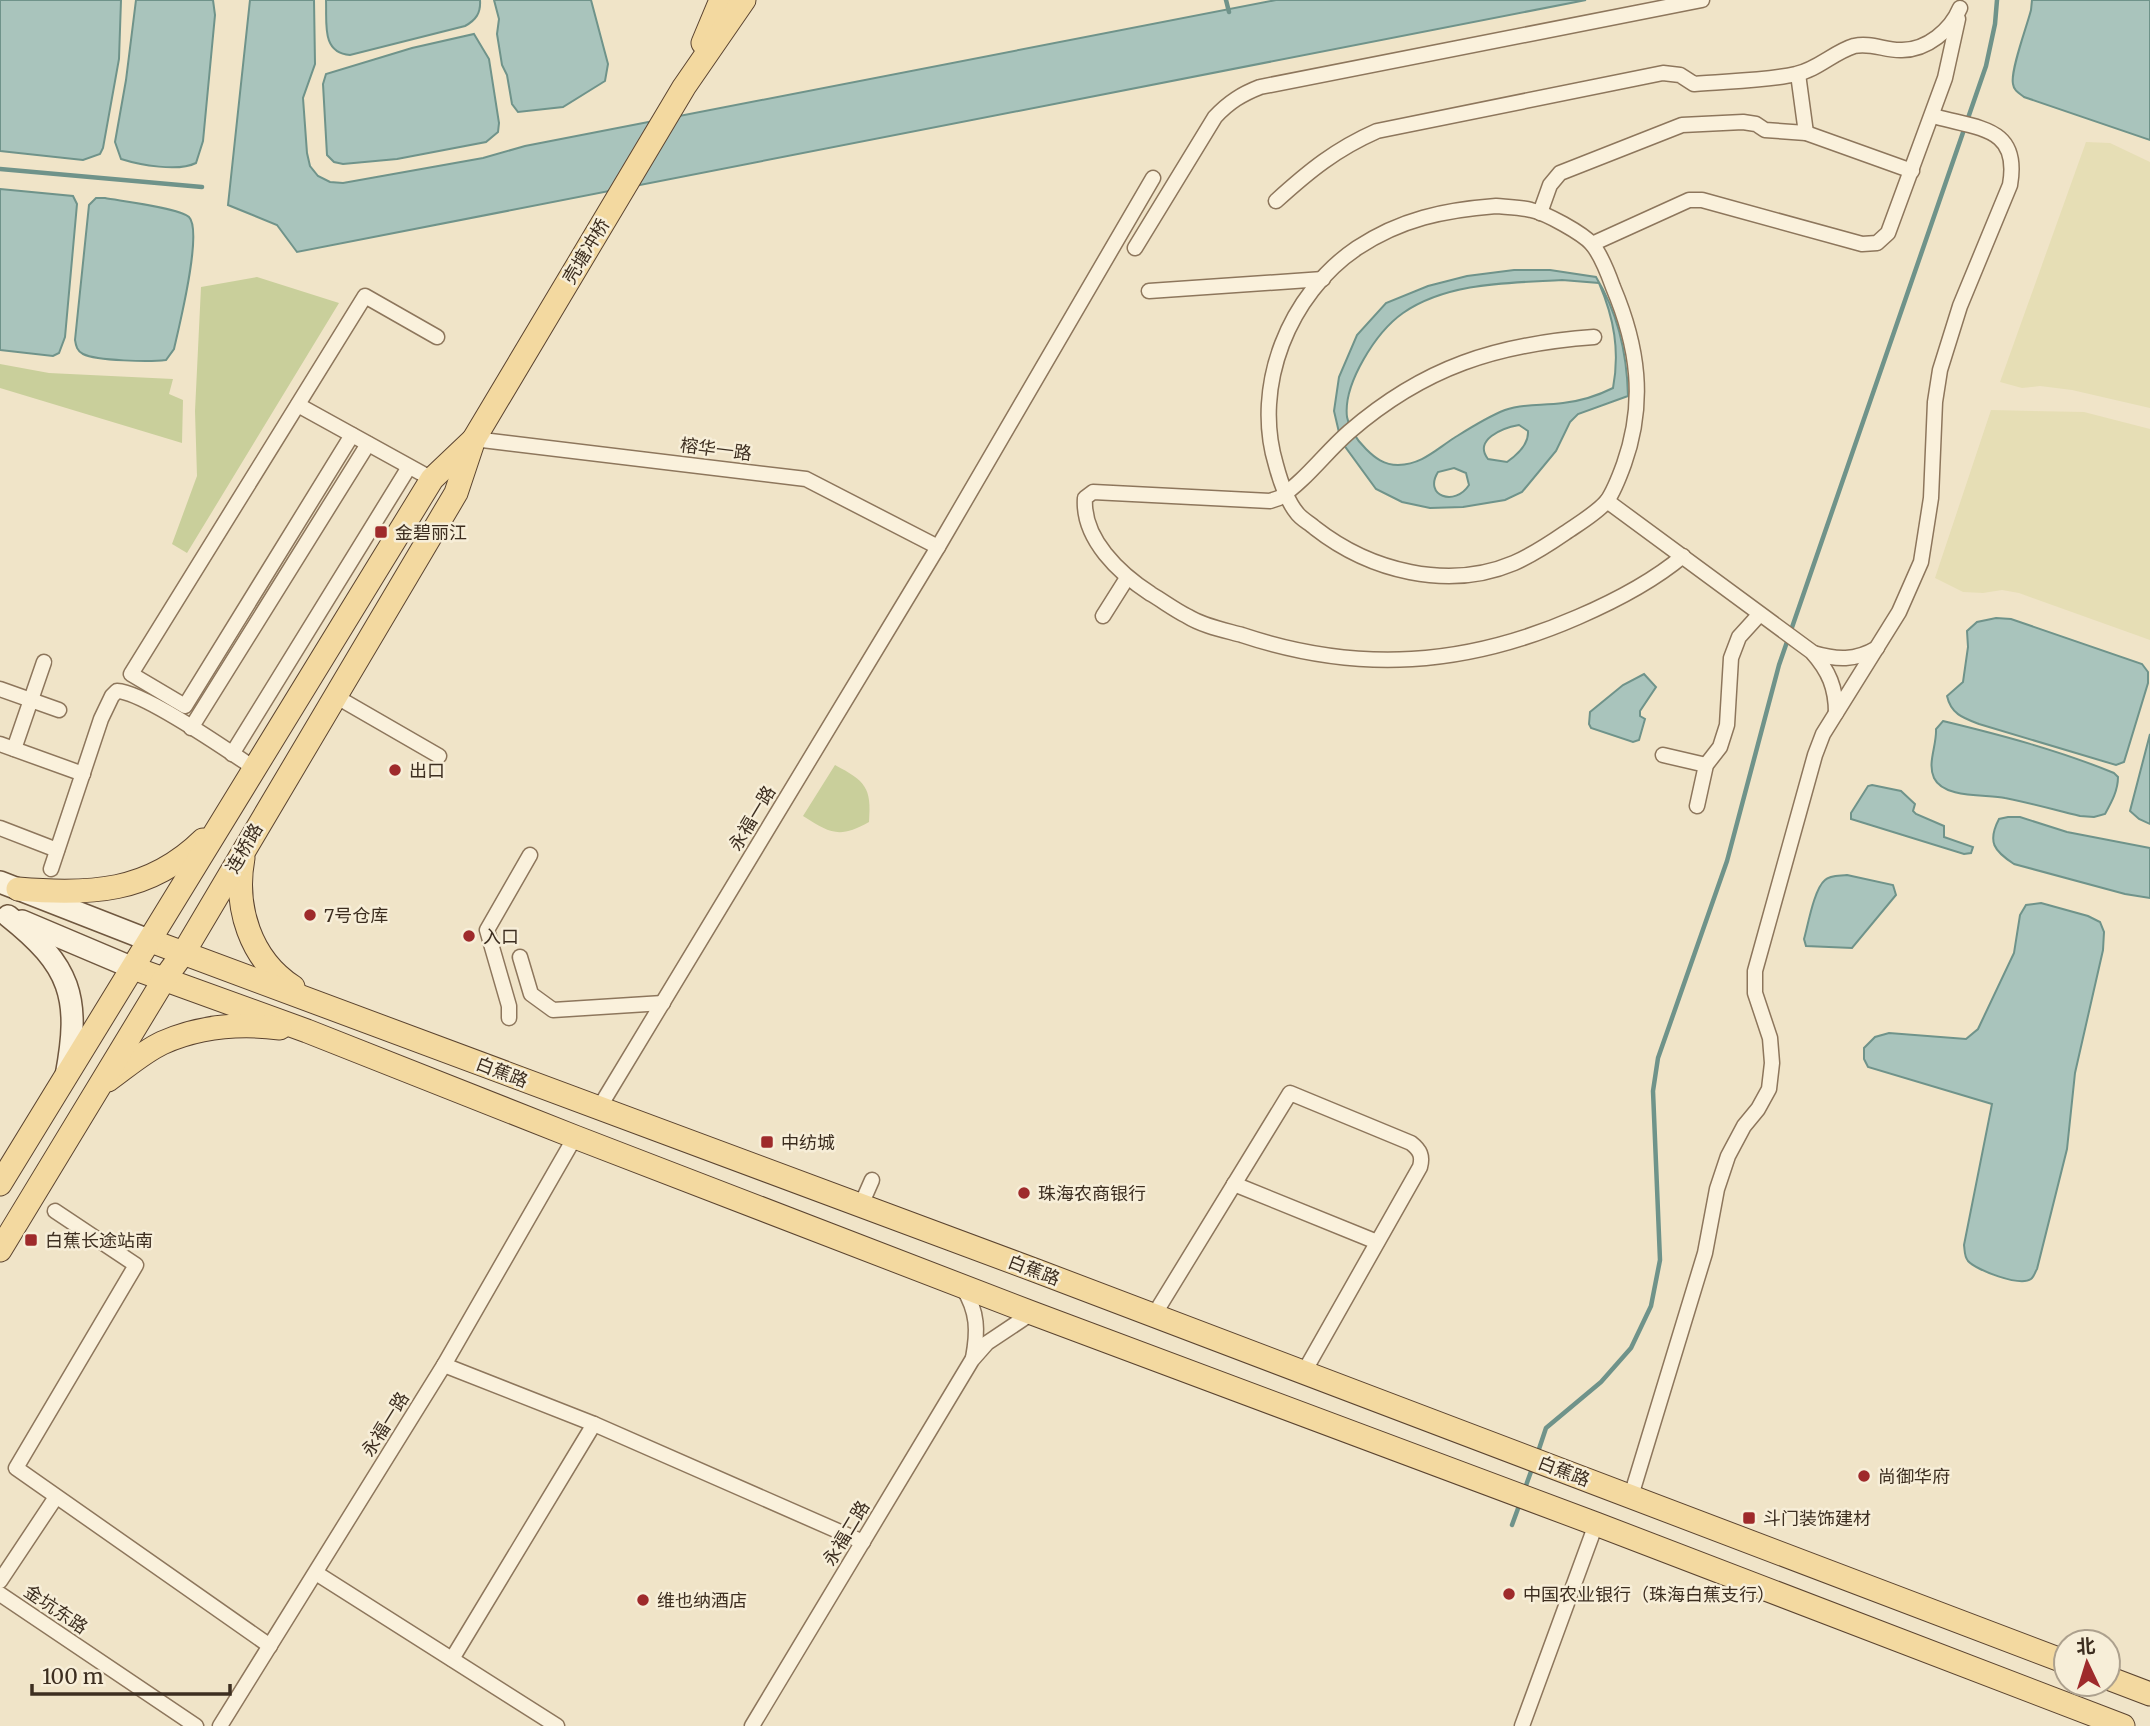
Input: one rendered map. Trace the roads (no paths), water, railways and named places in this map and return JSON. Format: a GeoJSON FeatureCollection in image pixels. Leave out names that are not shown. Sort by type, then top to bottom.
{"type":"FeatureCollection","features":[{"type":"Feature","properties":{"kind":"main road"},"geometry":{"type":"LineString","coordinates":[[684,87],[721,0]]}},
{"type":"Feature","properties":{"kind":"main road"},"geometry":{"type":"LineString","coordinates":[[684,87],[744,0]]}},
{"type":"Feature","properties":{"kind":"main road","name":"壳塘冲桥"},"geometry":{"type":"LineString","coordinates":[[489,414],[684,87]]}},
{"type":"Feature","properties":{"kind":"main road","name":"连桥路"},"geometry":{"type":"LineString","coordinates":[[0,1250],[165,978],[184,952],[456,493],[474,439],[489,414]]}},
{"type":"Feature","properties":{"kind":"main road","name":"连桥路"},"geometry":{"type":"LineString","coordinates":[[0,1184],[432,479],[474,439]]}},
{"type":"Feature","properties":{"kind":"main road"},"geometry":{"type":"LineString","coordinates":[[240,792],[267,809]]}},
{"type":"Feature","properties":{"kind":"main road"},"geometry":{"type":"LineString","coordinates":[[9,885],[76,891],[129,885],[176,862],[220,823]]}},
{"type":"Feature","properties":{"kind":"main road"},"geometry":{"type":"LineString","coordinates":[[244,848],[240,872],[241,895],[246,922],[256,948],[265,962],[287,984],[314,1001]]}},
{"type":"Feature","properties":{"kind":"main road","name":"白蕉路"},"geometry":{"type":"LineString","coordinates":[[9,885],[151,941],[1154,1315],[2052,1657]]}},
{"type":"Feature","properties":{"kind":"main road"},"geometry":{"type":"LineString","coordinates":[[4,914],[134,968],[307,1031]]}},
{"type":"Feature","properties":{"kind":"main road"},"geometry":{"type":"LineString","coordinates":[[4,914],[28,932],[65,978],[71,1000],[71,1023],[69,1058],[64,1081]]}},
{"type":"Feature","properties":{"kind":"main road"},"geometry":{"type":"LineString","coordinates":[[363,1054],[377,1025]]}},
{"type":"Feature","properties":{"kind":"main road"},"geometry":{"type":"LineString","coordinates":[[100,1086],[160,1044],[210,1028],[273,1027],[307,1031]]}},
{"type":"Feature","properties":{"kind":"main road","name":"白蕉路"},"geometry":{"type":"LineString","coordinates":[[307,1031],[575,1138],[963,1287],[1597,1524],[2123,1726]]}},
{"type":"Feature","properties":{"kind":"main road"},"geometry":{"type":"LineString","coordinates":[[50,1105],[77,1122]]}},
{"type":"Feature","properties":{"kind":"main road"},"geometry":{"type":"LineString","coordinates":[[1382,1443],[1396,1407]]}},
{"type":"Feature","properties":{"kind":"main road"},"geometry":{"type":"LineString","coordinates":[[2122,1683],[2150,1694]]}},
{"type":"Feature","properties":{"kind":"street"},"geometry":{"type":"LineString","coordinates":[[1135,248],[1215,117],[1227,104],[1260,87],[1702,0]]}},
{"type":"Feature","properties":{"kind":"street"},"geometry":{"type":"LineString","coordinates":[[1921,45],[1946,31],[1961,4]]}},
{"type":"Feature","properties":{"kind":"street"},"geometry":{"type":"LineString","coordinates":[[1592,244],[1689,200],[1702,200],[1862,244],[1877,243],[1888,233],[1912,171],[1946,74],[1961,4]]}},
{"type":"Feature","properties":{"kind":"street"},"geometry":{"type":"LineString","coordinates":[[1276,201],[1321,162],[1348,143],[1377,131],[1664,73],[1680,75],[1694,83],[1798,74],[1854,46],[1902,50],[1934,44],[1945,58],[1946,74]]}},
{"type":"Feature","properties":{"kind":"street"},"geometry":{"type":"LineString","coordinates":[[1798,74],[1806,133]]}},
{"type":"Feature","properties":{"kind":"street"},"geometry":{"type":"LineString","coordinates":[[1631,1496],[1705,1253],[1728,1156],[1769,1089],[1772,1063],[1770,1038],[1755,993],[1755,971],[1815,755],[1823,734],[1899,611],[1921,562],[1931,498],[1934,402],[1940,370],[1960,306],[2010,185],[2014,166],[2010,151],[2002,139],[1988,131],[1937,117]]}},
{"type":"Feature","properties":{"kind":"street"},"geometry":{"type":"LineString","coordinates":[[1540,213],[1550,185],[1560,173],[1682,125],[1743,122],[1756,124],[1765,130],[1806,133],[1912,171]]}},
{"type":"Feature","properties":{"kind":"street","name":"永福一路"},"geometry":{"type":"LineString","coordinates":[[599,1108],[938,547],[1153,178]]}},
{"type":"Feature","properties":{"kind":"street"},"geometry":{"type":"LineString","coordinates":[[1496,206],[1532,210],[1566,226],[1592,244],[1621,306],[1637,372],[1638,405],[1633,439],[1622,471],[1607,501],[1546,546],[1513,564],[1478,574],[1438,576],[1398,571],[1361,556],[1326,537],[1297,513],[1269,443],[1267,406],[1273,369],[1287,333],[1305,301],[1323,279],[1357,249],[1390,230],[1423,216],[1459,209],[1496,206]]}},
{"type":"Feature","properties":{"kind":"street"},"geometry":{"type":"LineString","coordinates":[[1149,291],[1323,279]]}},
{"type":"Feature","properties":{"kind":"street"},"geometry":{"type":"LineString","coordinates":[[352,435],[185,706],[131,674],[365,296],[438,337]]}},
{"type":"Feature","properties":{"kind":"street"},"geometry":{"type":"LineString","coordinates":[[1594,337],[1549,340],[1504,349],[1462,362],[1421,381],[1368,418],[1287,493],[1270,501],[1108,492],[1088,494],[1084,504],[1086,515],[1099,545],[1127,578],[1189,618],[1259,641],[1329,657],[1401,661],[1470,652],[1540,634],[1608,604],[1670,567],[1683,556]]}},
{"type":"Feature","properties":{"kind":"street"},"geometry":{"type":"LineString","coordinates":[[298,405],[432,479]]}},
{"type":"Feature","properties":{"kind":"street","name":"榕华一路"},"geometry":{"type":"LineString","coordinates":[[474,439],[806,479],[938,547]]}},
{"type":"Feature","properties":{"kind":"street"},"geometry":{"type":"LineString","coordinates":[[191,728],[368,444]]}},
{"type":"Feature","properties":{"kind":"street"},"geometry":{"type":"LineString","coordinates":[[232,754],[409,467]]}},
{"type":"Feature","properties":{"kind":"street"},"geometry":{"type":"LineString","coordinates":[[1607,501],[1812,652],[1824,665],[1832,681],[1836,713]]}},
{"type":"Feature","properties":{"kind":"street"},"geometry":{"type":"LineString","coordinates":[[1103,616],[1127,578]]}},
{"type":"Feature","properties":{"kind":"street"},"geometry":{"type":"LineString","coordinates":[[1697,806],[1706,765],[1720,747],[1727,725],[1731,658],[1739,637],[1759,615]]}},
{"type":"Feature","properties":{"kind":"street"},"geometry":{"type":"LineString","coordinates":[[1812,652],[1831,658],[1847,659],[1863,656],[1877,648]]}},
{"type":"Feature","properties":{"kind":"street"},"geometry":{"type":"LineString","coordinates":[[44,662],[31,700],[7,747],[83,774]]}},
{"type":"Feature","properties":{"kind":"street"},"geometry":{"type":"LineString","coordinates":[[0,689],[59,710]]}},
{"type":"Feature","properties":{"kind":"street"},"geometry":{"type":"LineString","coordinates":[[51,869],[101,719],[117,691],[146,700],[254,768]]}},
{"type":"Feature","properties":{"kind":"street"},"geometry":{"type":"LineString","coordinates":[[335,696],[439,756]]}},
{"type":"Feature","properties":{"kind":"street"},"geometry":{"type":"LineString","coordinates":[[1663,755],[1706,765]]}},
{"type":"Feature","properties":{"kind":"street"},"geometry":{"type":"LineString","coordinates":[[0,828],[57,850]]}},
{"type":"Feature","properties":{"kind":"street"},"geometry":{"type":"LineString","coordinates":[[509,1018],[509,1006],[487,930],[530,855]]}},
{"type":"Feature","properties":{"kind":"street"},"geometry":{"type":"LineString","coordinates":[[520,957],[531,995],[553,1010],[663,1003]]}},
{"type":"Feature","properties":{"kind":"street"},"geometry":{"type":"LineString","coordinates":[[1154,1315],[1290,1093],[1411,1143],[1417,1147],[1422,1160],[1304,1372]]}},
{"type":"Feature","properties":{"kind":"street","name":"永福一路"},"geometry":{"type":"LineString","coordinates":[[220,1726],[444,1364],[575,1138]]}},
{"type":"Feature","properties":{"kind":"street"},"geometry":{"type":"LineString","coordinates":[[861,1205],[872,1180]]}},
{"type":"Feature","properties":{"kind":"street"},"geometry":{"type":"LineString","coordinates":[[1234,1184],[1377,1242]]}},
{"type":"Feature","properties":{"kind":"street"},"geometry":{"type":"LineString","coordinates":[[55,1211],[136,1265],[16,1468],[270,1646]]}},
{"type":"Feature","properties":{"kind":"street","name":"永福二路"},"geometry":{"type":"LineString","coordinates":[[963,1287],[973,1304],[977,1318],[977,1338],[972,1360]]}},
{"type":"Feature","properties":{"kind":"street","name":"永福二路"},"geometry":{"type":"LineString","coordinates":[[752,1726],[972,1360],[988,1343],[1032,1313]]}},
{"type":"Feature","properties":{"kind":"street"},"geometry":{"type":"LineString","coordinates":[[444,1364],[594,1424],[863,1542]]}},
{"type":"Feature","properties":{"kind":"street"},"geometry":{"type":"LineString","coordinates":[[452,1659],[594,1424]]}},
{"type":"Feature","properties":{"kind":"street"},"geometry":{"type":"LineString","coordinates":[[0,1581],[56,1497]]}},
{"type":"Feature","properties":{"kind":"street"},"geometry":{"type":"LineString","coordinates":[[1522,1726],[1597,1524]]}},
{"type":"Feature","properties":{"kind":"street"},"geometry":{"type":"LineString","coordinates":[[316,1573],[557,1726]]}},
{"type":"Feature","properties":{"kind":"street","name":"金坑东路"},"geometry":{"type":"LineString","coordinates":[[0,1594],[196,1726]]}},
{"type":"Feature","properties":{"kind":"water"},"geometry":{"type":"Polygon","coordinates":[[[0,0],[121,0],[119,59],[100,154],[83,160],[0,151],[0,0]]]}},
{"type":"Feature","properties":{"kind":"water"},"geometry":{"type":"Polygon","coordinates":[[[136,0],[213,0],[215,15],[203,141],[196,163],[188,166],[159,167],[121,159],[115,142],[136,0]]]}},
{"type":"Feature","properties":{"kind":"water"},"geometry":{"type":"Polygon","coordinates":[[[250,0],[314,0],[315,64],[303,98],[307,153],[310,166],[318,176],[330,182],[343,183],[483,158],[525,146],[1276,0],[1586,0],[297,252],[277,225],[228,205],[250,0]]]}},
{"type":"Feature","properties":{"kind":"water"},"geometry":{"type":"Polygon","coordinates":[[[326,0],[480,0],[480,9],[477,16],[465,26],[350,55],[334,49],[330,43],[326,27],[326,0]]]}},
{"type":"Feature","properties":{"kind":"water"},"geometry":{"type":"Polygon","coordinates":[[[494,0],[591,0],[608,64],[605,81],[563,107],[518,112],[512,104],[507,75],[502,65],[497,34],[499,19],[494,0]]]}},
{"type":"Feature","properties":{"kind":"water"},"geometry":{"type":"Polygon","coordinates":[[[2032,0],[2150,0],[2150,140],[2024,97],[2016,90],[2013,84],[2014,69],[2032,0]]]}},
{"type":"Feature","properties":{"kind":"water"},"geometry":{"type":"Polygon","coordinates":[[[474,34],[489,59],[499,123],[498,132],[486,142],[397,159],[343,164],[334,162],[327,155],[323,84],[326,74],[412,48],[474,34]]]}},
{"type":"Feature","properties":{"kind":"water"},"geometry":{"type":"Polygon","coordinates":[[[0,189],[73,196],[77,204],[65,337],[59,353],[53,356],[0,350],[0,189]]]}},
{"type":"Feature","properties":{"kind":"water"},"geometry":{"type":"Polygon","coordinates":[[[96,198],[163,208],[189,217],[193,226],[189,280],[174,349],[166,360],[100,358],[83,354],[77,348],[75,340],[89,205],[96,198]]]}},
{"type":"Feature","properties":{"kind":"water"},"geometry":{"type":"Polygon","coordinates":[[[1514,270],[1550,270],[1596,277],[1604,291],[1616,319],[1626,365],[1628,396],[1578,414],[1570,422],[1556,451],[1522,492],[1505,500],[1463,507],[1430,508],[1402,502],[1376,489],[1341,441],[1334,411],[1339,377],[1357,335],[1386,303],[1428,286],[1467,276],[1514,270]],[[1562,280],[1459,290],[1440,295],[1403,313],[1372,346],[1350,390],[1347,417],[1360,442],[1384,462],[1393,465],[1406,464],[1428,456],[1472,427],[1505,410],[1519,406],[1576,401],[1613,388],[1616,348],[1608,309],[1599,283],[1562,280]],[[1519,425],[1498,432],[1487,441],[1484,452],[1488,459],[1507,462],[1522,449],[1528,431],[1519,425]],[[1454,468],[1438,472],[1434,480],[1435,487],[1443,496],[1456,496],[1469,485],[1466,473],[1454,468]]]}},
{"type":"Feature","properties":{"kind":"water"},"geometry":{"type":"Polygon","coordinates":[[[1996,618],[2011,619],[2142,664],[2148,672],[2148,683],[2124,762],[2116,765],[1979,724],[1963,717],[1951,707],[1947,696],[1963,682],[1968,647],[1967,631],[1977,622],[1996,618]]]}},
{"type":"Feature","properties":{"kind":"water"},"geometry":{"type":"Polygon","coordinates":[[[1644,674],[1656,687],[1640,711],[1640,716],[1645,719],[1639,740],[1633,742],[1591,728],[1590,712],[1623,685],[1644,674]]]}},
{"type":"Feature","properties":{"kind":"water"},"geometry":{"type":"Polygon","coordinates":[[[1943,721],[2072,757],[2114,773],[2118,782],[2112,801],[2105,814],[2094,817],[2080,816],[2005,798],[1956,793],[1947,789],[1939,785],[1934,778],[1931,766],[1936,729],[1943,721]]]}},
{"type":"Feature","properties":{"kind":"water"},"geometry":{"type":"Polygon","coordinates":[[[2150,734],[2150,824],[2130,811],[2150,734]]]}},
{"type":"Feature","properties":{"kind":"water"},"geometry":{"type":"Polygon","coordinates":[[[1868,786],[1901,791],[1915,804],[1913,811],[1916,814],[1944,826],[1944,837],[1973,847],[1971,853],[1964,854],[1851,819],[1851,813],[1868,786]]]}},
{"type":"Feature","properties":{"kind":"water"},"geometry":{"type":"Polygon","coordinates":[[[2020,817],[2067,832],[2150,848],[2150,898],[2125,894],[2014,864],[1997,850],[1993,840],[1999,819],[2020,817]]]}},
{"type":"Feature","properties":{"kind":"water"},"geometry":{"type":"Polygon","coordinates":[[[1847,875],[1893,885],[1896,895],[1852,948],[1806,946],[1804,939],[1821,885],[1830,877],[1847,875]]]}},
{"type":"Feature","properties":{"kind":"water"},"geometry":{"type":"Polygon","coordinates":[[[2041,903],[2100,922],[2104,932],[2103,950],[2075,1073],[2067,1149],[2037,1269],[2031,1279],[2018,1281],[1980,1269],[1968,1261],[1965,1253],[1964,1245],[1992,1104],[1868,1067],[1864,1059],[1864,1048],[1875,1037],[1889,1033],[1966,1039],[1978,1029],[2014,953],[2020,915],[2026,905],[2041,903]]]}},
{"type":"Feature","properties":{"kind":"waterway"},"geometry":{"type":"LineString","coordinates":[[1226,0],[1229,12]]}},
{"type":"Feature","properties":{"kind":"waterway"},"geometry":{"type":"LineString","coordinates":[[1537,1455],[1546,1428],[1601,1382],[1631,1348],[1651,1306],[1660,1260],[1653,1091],[1658,1058],[1727,861],[1779,665],[1986,66],[1997,0]]}},
{"type":"Feature","properties":{"kind":"waterway"},"geometry":{"type":"LineString","coordinates":[[0,169],[202,187]]}},
{"type":"Feature","properties":{"kind":"waterway"},"geometry":{"type":"LineString","coordinates":[[1524,1491],[1533,1466]]}},
{"type":"Feature","properties":{"kind":"waterway"},"geometry":{"type":"LineString","coordinates":[[1512,1525],[1520,1503]]}},
{"type":"Feature","properties":{"kind":"place","name":"金碧丽江"},"geometry":{"type":"Point","coordinates":[381,532]}},
{"type":"Feature","properties":{"kind":"place","name":"出口"},"geometry":{"type":"Point","coordinates":[395,770]}},
{"type":"Feature","properties":{"kind":"place","name":"7号仓库"},"geometry":{"type":"Point","coordinates":[310,915]}},
{"type":"Feature","properties":{"kind":"place","name":"入口"},"geometry":{"type":"Point","coordinates":[469,936]}},
{"type":"Feature","properties":{"kind":"place","name":"中纺城"},"geometry":{"type":"Point","coordinates":[767,1142]}},
{"type":"Feature","properties":{"kind":"place","name":"珠海农商银行"},"geometry":{"type":"Point","coordinates":[1024,1193]}},
{"type":"Feature","properties":{"kind":"place","name":"白蕉长途站南"},"geometry":{"type":"Point","coordinates":[31,1240]}},
{"type":"Feature","properties":{"kind":"place","name":"尚御华府"},"geometry":{"type":"Point","coordinates":[1864,1476]}},
{"type":"Feature","properties":{"kind":"place","name":"斗门装饰建材"},"geometry":{"type":"Point","coordinates":[1749,1518]}},
{"type":"Feature","properties":{"kind":"place","name":"中国农业银行（珠海白蕉支行）"},"geometry":{"type":"Point","coordinates":[1509,1594]}},
{"type":"Feature","properties":{"kind":"place","name":"维也纳酒店"},"geometry":{"type":"Point","coordinates":[643,1600]}}]}
